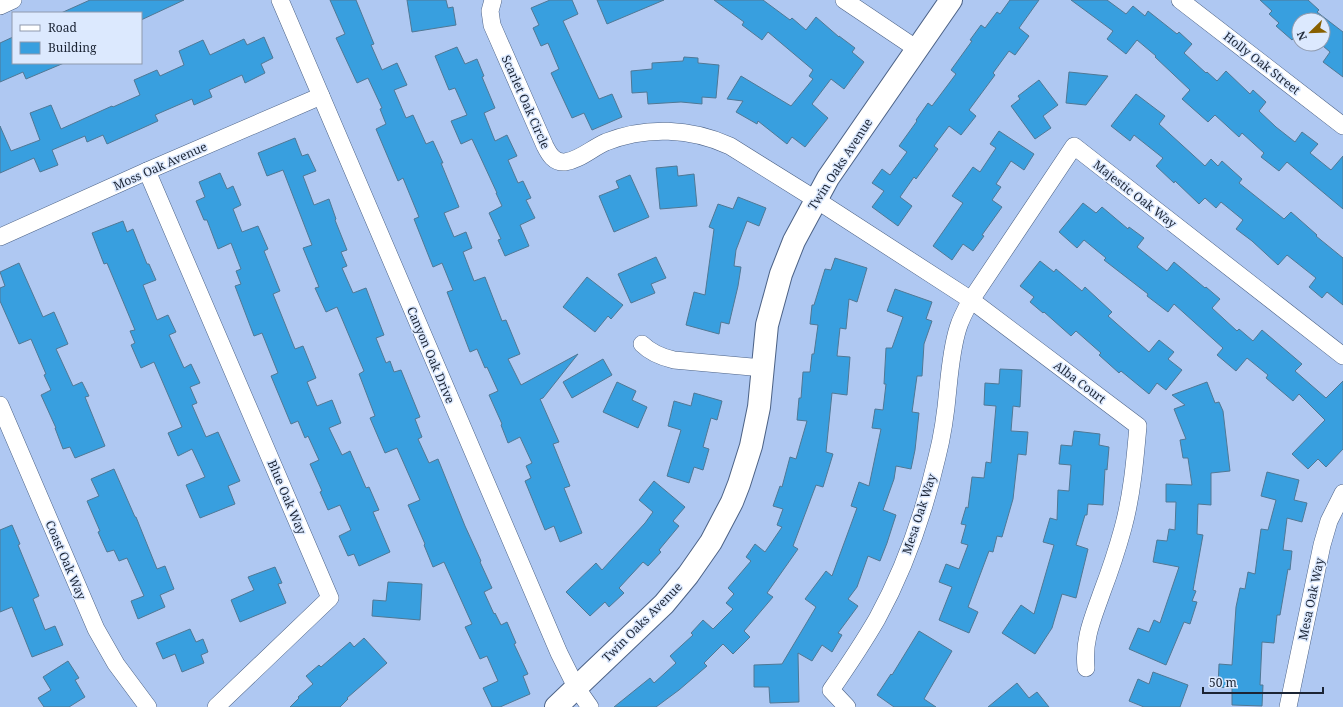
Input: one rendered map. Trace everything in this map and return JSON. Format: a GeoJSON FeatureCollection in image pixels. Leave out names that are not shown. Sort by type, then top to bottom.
{"type":"FeatureCollection","features":[{"type":"Feature","properties":{"kind":"street"},"geometry":{"type":"LineString","coordinates":[[0,6],[13,0]]}},
{"type":"Feature","properties":{"kind":"street","name":"Canyon Oak Drive"},"geometry":{"type":"LineString","coordinates":[[280,0],[559,653],[576,687],[590,707]]}},
{"type":"Feature","properties":{"kind":"street","name":"Scarlet Oak Circle"},"geometry":{"type":"LineString","coordinates":[[493,0],[490,11],[492,25],[542,139],[552,158],[563,163],[572,160],[605,142],[630,135],[655,131],[681,132],[718,141],[730,146],[815,200]]}},
{"type":"Feature","properties":{"kind":"street"},"geometry":{"type":"LineString","coordinates":[[844,0],[917,49]]}},
{"type":"Feature","properties":{"kind":"street","name":"Twin Oaks Avenue"},"geometry":{"type":"LineString","coordinates":[[556,707],[664,604],[688,575],[711,542],[732,502],[751,446],[758,413],[767,325],[781,274],[794,241],[828,178],[951,0]]}},
{"type":"Feature","properties":{"kind":"street","name":"Holly Oak Street"},"geometry":{"type":"LineString","coordinates":[[1180,0],[1343,126]]}},
{"type":"Feature","properties":{"kind":"street","name":"Moss Oak Avenue"},"geometry":{"type":"LineString","coordinates":[[0,237],[147,171],[321,96]]}},
{"type":"Feature","properties":{"kind":"street","name":"Majestic Oak Way"},"geometry":{"type":"LineString","coordinates":[[971,300],[1074,146],[1343,356]]}},
{"type":"Feature","properties":{"kind":"street","name":"Blue Oak Way"},"geometry":{"type":"LineString","coordinates":[[147,171],[330,598],[216,707]]}},
{"type":"Feature","properties":{"kind":"street","name":"Alba Court"},"geometry":{"type":"LineString","coordinates":[[815,200],[971,300],[1138,426],[1136,458],[1126,514],[1113,563],[1088,632],[1085,656],[1086,668]]}},
{"type":"Feature","properties":{"kind":"street","name":"Mesa Oak Way"},"geometry":{"type":"LineString","coordinates":[[847,707],[831,690],[855,655],[877,618],[897,579],[913,539],[927,498],[938,456],[945,413],[952,351],[960,322],[971,300]]}},
{"type":"Feature","properties":{"kind":"street"},"geometry":{"type":"LineString","coordinates":[[642,344],[653,353],[663,358],[763,368]]}},
{"type":"Feature","properties":{"kind":"street","name":"Coast Oak Way"},"geometry":{"type":"LineString","coordinates":[[0,405],[96,629],[116,664],[148,707]]}},
{"type":"Feature","properties":{"kind":"street","name":"Mesa Oak Way"},"geometry":{"type":"LineString","coordinates":[[1288,707],[1322,545],[1330,521],[1343,493]]}},
{"type":"Feature","properties":{"kind":"building"},"geometry":{"type":"Polygon","coordinates":[[[90,0],[184,0],[142,20],[142,12],[63,12],[90,0]]]}},
{"type":"Feature","properties":{"kind":"building"},"geometry":{"type":"Polygon","coordinates":[[[330,0],[356,0],[374,44],[371,45],[382,70],[397,63],[407,85],[394,90],[406,118],[413,115],[426,144],[433,141],[443,163],[441,163],[459,207],[444,213],[454,237],[466,232],[472,248],[463,252],[474,281],[485,277],[502,321],[506,320],[520,354],[508,359],[521,385],[578,354],[543,398],[540,399],[559,442],[553,444],[570,486],[564,488],[582,533],[560,542],[554,526],[545,530],[525,481],[531,478],[526,466],[532,463],[520,437],[508,443],[501,425],[502,424],[489,395],[498,391],[487,367],[485,368],[477,349],[470,352],[447,292],[453,290],[442,263],[433,267],[414,219],[419,217],[403,178],[398,181],[376,129],[386,124],[380,109],[382,108],[368,78],[357,83],[336,38],[345,34],[330,0]]]}},
{"type":"Feature","properties":{"kind":"building"},"geometry":{"type":"Polygon","coordinates":[[[407,0],[446,0],[448,8],[453,7],[456,25],[412,32],[407,0]]]}},
{"type":"Feature","properties":{"kind":"building"},"geometry":{"type":"Polygon","coordinates":[[[550,0],[572,0],[578,14],[563,21],[599,99],[612,94],[622,117],[592,130],[584,113],[572,118],[551,73],[559,69],[548,43],[541,46],[533,28],[539,25],[531,8],[550,0]]]}},
{"type":"Feature","properties":{"kind":"building"},"geometry":{"type":"Polygon","coordinates":[[[597,0],[664,0],[607,24],[597,0]]]}},
{"type":"Feature","properties":{"kind":"building"},"geometry":{"type":"Polygon","coordinates":[[[714,0],[763,0],[790,20],[792,18],[806,30],[816,17],[839,37],[855,48],[852,52],[864,62],[844,89],[831,79],[812,104],[828,118],[805,147],[792,137],[787,144],[758,121],[757,124],[736,112],[743,101],[727,99],[741,76],[791,106],[813,79],[809,76],[813,70],[768,32],[762,40],[742,25],[744,22],[714,0]]]}},
{"type":"Feature","properties":{"kind":"building"},"geometry":{"type":"Polygon","coordinates":[[[1010,0],[1039,0],[1019,28],[1029,36],[1015,55],[1009,51],[993,73],[995,75],[969,110],[976,116],[961,135],[949,126],[934,146],[938,149],[916,179],[914,177],[900,197],[912,206],[898,226],[872,207],[884,191],[872,183],[882,169],[890,175],[907,152],[899,146],[928,103],[932,106],[956,74],[951,70],[972,41],[970,40],[981,25],[985,28],[997,12],[1000,14],[1010,0]]]}},
{"type":"Feature","properties":{"kind":"building"},"geometry":{"type":"Polygon","coordinates":[[[1071,0],[1107,0],[1126,14],[1133,6],[1145,16],[1148,11],[1177,34],[1179,32],[1192,44],[1184,53],[1206,73],[1207,72],[1217,81],[1226,71],[1250,94],[1253,90],[1266,102],[1259,111],[1276,127],[1295,142],[1302,132],[1318,144],[1310,153],[1331,170],[1343,156],[1343,209],[1287,162],[1279,171],[1261,157],[1264,153],[1242,133],[1239,137],[1215,115],[1208,122],[1182,99],[1190,90],[1155,57],[1156,56],[1137,40],[1126,54],[1107,39],[1113,31],[1071,0]]]}},
{"type":"Feature","properties":{"kind":"building"},"geometry":{"type":"Polygon","coordinates":[[[1260,0],[1308,0],[1319,10],[1317,12],[1291,12],[1291,39],[1276,26],[1279,23],[1269,14],[1272,11],[1260,0]]]}},
{"type":"Feature","properties":{"kind":"building"},"geometry":{"type":"Polygon","coordinates":[[[1331,23],[1343,32],[1343,77],[1323,62],[1331,52],[1331,23]]]}},
{"type":"Feature","properties":{"kind":"building"},"geometry":{"type":"Polygon","coordinates":[[[12,37],[12,64],[62,64],[26,79],[23,72],[0,82],[0,43],[12,37]]]}},
{"type":"Feature","properties":{"kind":"building"},"geometry":{"type":"Polygon","coordinates":[[[264,37],[273,58],[261,64],[265,73],[245,83],[242,75],[209,90],[212,97],[194,105],[192,99],[155,115],[158,121],[107,144],[103,135],[87,142],[85,136],[52,150],[58,165],[40,172],[34,158],[0,173],[0,126],[11,151],[40,140],[30,113],[51,105],[61,129],[140,95],[134,80],[157,70],[160,76],[184,65],[179,51],[203,40],[210,55],[244,39],[247,45],[264,37]]]}},
{"type":"Feature","properties":{"kind":"building"},"geometry":{"type":"Polygon","coordinates":[[[457,47],[465,64],[477,59],[484,76],[482,77],[495,108],[484,113],[495,141],[507,135],[517,156],[508,160],[518,183],[523,181],[531,198],[526,200],[535,218],[520,225],[529,246],[505,256],[498,240],[501,239],[489,213],[502,206],[472,139],[461,144],[451,121],[467,115],[455,88],[449,90],[435,56],[457,47]]]}},
{"type":"Feature","properties":{"kind":"building"},"geometry":{"type":"Polygon","coordinates":[[[684,57],[698,58],[698,63],[719,65],[716,98],[702,97],[702,104],[681,102],[648,104],[647,92],[632,93],[631,71],[652,69],[652,63],[683,61],[684,57]]]}},
{"type":"Feature","properties":{"kind":"building"},"geometry":{"type":"Polygon","coordinates":[[[1069,72],[1108,76],[1086,105],[1066,103],[1069,72]]]}},
{"type":"Feature","properties":{"kind":"building"},"geometry":{"type":"Polygon","coordinates":[[[1039,80],[1058,105],[1043,116],[1051,128],[1035,139],[1011,106],[1020,99],[1018,96],[1039,80]]]}},
{"type":"Feature","properties":{"kind":"building"},"geometry":{"type":"Polygon","coordinates":[[[1136,94],[1165,116],[1159,124],[1205,166],[1211,159],[1218,166],[1222,161],[1242,179],[1239,183],[1284,219],[1291,212],[1317,235],[1316,236],[1343,258],[1343,305],[1327,292],[1322,298],[1309,287],[1316,278],[1287,255],[1278,265],[1252,241],[1236,229],[1243,220],[1221,202],[1216,208],[1205,198],[1199,204],[1175,181],[1174,183],[1156,166],[1163,158],[1134,135],[1130,141],[1111,126],[1136,94]]]}},
{"type":"Feature","properties":{"kind":"building"},"geometry":{"type":"Polygon","coordinates":[[[999,131],[1034,154],[1024,170],[1011,161],[996,184],[1001,187],[992,200],[1002,207],[982,235],[984,236],[973,251],[963,244],[952,260],[933,246],[963,203],[952,196],[973,167],[980,172],[996,148],[990,144],[999,131]]]}},
{"type":"Feature","properties":{"kind":"building"},"geometry":{"type":"Polygon","coordinates":[[[295,138],[302,156],[308,154],[316,171],[303,176],[314,205],[329,199],[336,219],[335,220],[347,250],[341,252],[347,266],[342,268],[353,293],[366,288],[384,335],[376,338],[386,363],[390,361],[394,372],[401,370],[420,417],[415,419],[422,437],[418,439],[429,463],[438,459],[492,588],[484,592],[501,625],[507,622],[516,643],[514,644],[528,674],[523,676],[530,694],[500,707],[492,707],[483,688],[498,681],[487,656],[480,659],[465,627],[472,624],[444,562],[433,567],[408,505],[420,500],[397,448],[385,453],[370,418],[375,416],[359,374],[364,371],[337,307],[326,312],[315,288],[319,287],[303,248],[312,245],[283,170],[267,176],[258,153],[295,138]]]}},
{"type":"Feature","properties":{"kind":"building"},"geometry":{"type":"Polygon","coordinates":[[[677,166],[678,176],[694,174],[697,206],[660,209],[656,168],[677,166]]]}},
{"type":"Feature","properties":{"kind":"building"},"geometry":{"type":"Polygon","coordinates":[[[220,173],[227,189],[233,186],[241,205],[233,209],[242,232],[258,226],[268,249],[264,251],[280,291],[273,294],[295,349],[303,346],[316,378],[307,382],[317,406],[332,400],[341,423],[329,428],[342,455],[350,451],[366,488],[369,487],[379,510],[373,512],[390,552],[359,566],[354,554],[348,556],[339,536],[351,530],[340,505],[328,510],[320,492],[322,491],[310,464],[319,460],[308,436],[305,438],[298,421],[291,424],[271,376],[278,373],[262,333],[254,336],[235,286],[241,284],[236,271],[241,269],[231,243],[218,249],[207,220],[204,220],[196,201],[205,197],[199,182],[220,173]]]}},
{"type":"Feature","properties":{"kind":"building"},"geometry":{"type":"Polygon","coordinates":[[[630,175],[649,217],[614,232],[599,196],[619,188],[616,181],[630,175]]]}},
{"type":"Feature","properties":{"kind":"building"},"geometry":{"type":"Polygon","coordinates":[[[738,197],[766,208],[759,226],[747,221],[736,250],[734,266],[741,267],[738,286],[729,324],[721,322],[719,334],[686,325],[694,292],[705,295],[714,229],[709,227],[718,204],[733,209],[738,197]]]}},
{"type":"Feature","properties":{"kind":"building"},"geometry":{"type":"Polygon","coordinates":[[[1083,203],[1096,213],[1102,207],[1128,229],[1129,227],[1144,238],[1137,247],[1167,271],[1174,262],[1205,288],[1206,287],[1220,299],[1212,308],[1237,331],[1239,329],[1253,341],[1262,330],[1302,364],[1295,371],[1326,398],[1343,381],[1343,449],[1326,467],[1318,459],[1308,469],[1292,454],[1325,420],[1299,394],[1293,401],[1266,378],[1268,375],[1247,358],[1236,371],[1217,355],[1223,348],[1174,304],[1168,312],[1147,296],[1148,294],[1104,260],[1106,258],[1084,240],[1077,248],[1059,232],[1083,203]]]}},
{"type":"Feature","properties":{"kind":"building"},"geometry":{"type":"Polygon","coordinates":[[[123,221],[127,232],[133,229],[147,264],[149,264],[156,280],[143,285],[157,320],[168,315],[176,332],[169,335],[184,368],[191,364],[200,383],[190,387],[197,403],[192,405],[206,437],[218,432],[240,481],[228,486],[235,504],[200,518],[186,485],[205,477],[192,449],[178,456],[168,433],[182,427],[154,362],[141,368],[131,345],[135,343],[130,331],[135,330],[107,263],[104,264],[92,233],[123,221]]]}},
{"type":"Feature","properties":{"kind":"building"},"geometry":{"type":"Polygon","coordinates":[[[656,257],[666,278],[651,284],[655,293],[631,303],[618,274],[656,257]]]}},
{"type":"Feature","properties":{"kind":"building"},"geometry":{"type":"Polygon","coordinates":[[[835,258],[867,268],[857,302],[849,299],[846,329],[840,328],[837,356],[850,357],[847,395],[832,393],[826,452],[833,454],[823,487],[816,485],[793,546],[798,549],[767,593],[773,597],[744,631],[750,637],[733,654],[723,644],[704,663],[707,666],[656,707],[614,707],[650,678],[654,683],[676,663],[670,656],[693,635],[691,633],[703,620],[713,629],[733,609],[726,603],[734,594],[728,588],[751,561],[746,557],[755,544],[765,552],[782,527],[777,525],[783,509],[773,506],[780,486],[782,487],[790,457],[796,459],[807,421],[797,420],[799,398],[801,398],[803,372],[810,372],[818,325],[810,324],[812,305],[814,305],[825,269],[831,270],[835,258]]]}},
{"type":"Feature","properties":{"kind":"building"},"geometry":{"type":"Polygon","coordinates":[[[1040,261],[1054,272],[1056,269],[1082,291],[1085,287],[1112,312],[1108,316],[1149,352],[1159,340],[1174,352],[1168,359],[1182,370],[1166,390],[1157,383],[1149,394],[1121,371],[1119,373],[1099,355],[1101,353],[1076,331],[1071,336],[1044,312],[1043,313],[1030,302],[1034,297],[1020,286],[1040,261]]]}},
{"type":"Feature","properties":{"kind":"building"},"geometry":{"type":"Polygon","coordinates":[[[19,263],[43,317],[54,312],[68,344],[56,349],[73,386],[82,382],[89,396],[85,397],[105,446],[75,458],[70,447],[63,449],[56,428],[41,395],[51,390],[31,339],[19,344],[0,301],[0,288],[5,286],[0,272],[19,263]]]}},
{"type":"Feature","properties":{"kind":"building"},"geometry":{"type":"Polygon","coordinates":[[[587,277],[623,305],[611,319],[608,316],[595,332],[563,307],[587,277]]]}},
{"type":"Feature","properties":{"kind":"building"},"geometry":{"type":"Polygon","coordinates":[[[895,289],[932,302],[926,319],[932,321],[924,344],[922,376],[917,376],[912,412],[919,413],[915,450],[911,469],[896,466],[894,479],[883,510],[896,515],[887,543],[880,561],[868,556],[857,587],[848,599],[858,606],[838,633],[842,635],[832,652],[822,645],[812,661],[798,653],[799,702],[770,703],[769,687],[754,687],[754,665],[782,664],[816,607],[805,599],[826,571],[832,576],[857,508],[851,506],[859,482],[869,486],[881,429],[872,428],[875,409],[883,410],[886,384],[884,384],[886,348],[892,348],[903,317],[887,311],[895,289]]]}},
{"type":"Feature","properties":{"kind":"building"},"geometry":{"type":"Polygon","coordinates":[[[603,359],[612,375],[572,398],[563,382],[603,359]]]}},
{"type":"Feature","properties":{"kind":"building"},"geometry":{"type":"Polygon","coordinates":[[[1000,369],[1022,370],[1020,407],[1013,406],[1011,431],[1028,432],[1026,455],[1018,454],[1013,499],[1002,537],[997,536],[993,552],[989,551],[968,607],[978,612],[969,633],[939,620],[952,587],[939,582],[946,564],[959,569],[968,545],[961,543],[966,525],[961,524],[966,507],[968,508],[972,477],[984,478],[986,462],[991,463],[996,406],[984,405],[985,383],[999,384],[1000,369]]]}},
{"type":"Feature","properties":{"kind":"building"},"geometry":{"type":"Polygon","coordinates":[[[617,382],[636,391],[632,400],[647,407],[638,428],[603,412],[617,382]]]}},
{"type":"Feature","properties":{"kind":"building"},"geometry":{"type":"Polygon","coordinates":[[[1207,382],[1215,403],[1219,402],[1223,411],[1230,471],[1211,473],[1211,505],[1198,504],[1197,534],[1203,535],[1193,590],[1196,591],[1192,601],[1197,602],[1190,624],[1184,622],[1166,665],[1129,649],[1138,628],[1149,632],[1154,620],[1160,623],[1179,567],[1153,562],[1157,540],[1167,541],[1169,529],[1175,530],[1176,502],[1166,502],[1166,484],[1192,485],[1188,458],[1183,458],[1180,440],[1186,439],[1174,409],[1185,405],[1172,395],[1207,382]]]}},
{"type":"Feature","properties":{"kind":"building"},"geometry":{"type":"Polygon","coordinates":[[[694,393],[722,401],[717,420],[711,418],[703,447],[709,449],[703,470],[694,467],[689,483],[667,476],[681,430],[668,426],[674,401],[691,406],[694,393]]]}},
{"type":"Feature","properties":{"kind":"building"},"geometry":{"type":"Polygon","coordinates":[[[1074,431],[1100,434],[1099,445],[1109,447],[1107,470],[1105,469],[1103,505],[1088,504],[1087,515],[1085,515],[1076,545],[1088,549],[1076,598],[1062,594],[1052,628],[1035,654],[1002,633],[1021,605],[1034,614],[1054,545],[1043,542],[1050,518],[1057,520],[1058,490],[1069,491],[1071,465],[1059,464],[1061,445],[1072,446],[1074,431]]]}},
{"type":"Feature","properties":{"kind":"building"},"geometry":{"type":"Polygon","coordinates":[[[114,469],[136,517],[157,569],[165,566],[174,589],[160,595],[165,607],[138,619],[131,601],[144,596],[127,558],[119,561],[114,550],[107,552],[87,501],[99,496],[91,479],[114,469]]]}},
{"type":"Feature","properties":{"kind":"building"},"geometry":{"type":"Polygon","coordinates":[[[1267,472],[1299,480],[1294,500],[1307,503],[1302,522],[1287,518],[1283,550],[1292,551],[1290,570],[1288,569],[1280,615],[1277,615],[1274,643],[1262,642],[1260,685],[1263,685],[1262,706],[1232,705],[1232,688],[1218,687],[1219,664],[1232,665],[1236,607],[1240,588],[1245,589],[1248,572],[1255,574],[1261,529],[1268,530],[1276,500],[1261,496],[1267,472]]]}},
{"type":"Feature","properties":{"kind":"building"},"geometry":{"type":"Polygon","coordinates":[[[654,481],[685,507],[673,521],[679,526],[659,550],[661,552],[648,566],[643,562],[619,588],[624,593],[609,607],[605,602],[590,616],[566,592],[596,563],[602,570],[645,523],[653,512],[639,500],[654,481]]]}},
{"type":"Feature","properties":{"kind":"building"},"geometry":{"type":"Polygon","coordinates":[[[12,525],[20,544],[18,545],[39,596],[33,599],[45,630],[55,626],[63,645],[32,657],[12,607],[0,612],[0,530],[12,525]]]}},
{"type":"Feature","properties":{"kind":"building"},"geometry":{"type":"Polygon","coordinates":[[[275,567],[282,583],[278,584],[286,603],[240,622],[231,600],[254,590],[248,577],[275,567]]]}},
{"type":"Feature","properties":{"kind":"building"},"geometry":{"type":"Polygon","coordinates":[[[388,582],[422,584],[420,620],[372,616],[373,600],[386,601],[388,582]]]}},
{"type":"Feature","properties":{"kind":"building"},"geometry":{"type":"Polygon","coordinates":[[[190,629],[196,642],[203,639],[208,652],[201,655],[204,663],[182,672],[175,654],[163,659],[156,643],[190,629]]]}},
{"type":"Feature","properties":{"kind":"building"},"geometry":{"type":"Polygon","coordinates":[[[919,631],[952,651],[924,699],[936,707],[894,707],[877,695],[891,674],[892,675],[919,631]]]}},
{"type":"Feature","properties":{"kind":"building"},"geometry":{"type":"Polygon","coordinates":[[[364,638],[387,663],[347,698],[348,699],[340,707],[290,707],[299,698],[298,697],[313,684],[306,676],[319,665],[321,667],[350,642],[354,647],[364,638]]]}},
{"type":"Feature","properties":{"kind":"building"},"geometry":{"type":"Polygon","coordinates":[[[68,661],[79,678],[75,680],[85,697],[69,707],[44,707],[38,698],[51,690],[43,677],[68,661]]]}},
{"type":"Feature","properties":{"kind":"building"},"geometry":{"type":"Polygon","coordinates":[[[1153,672],[1188,685],[1180,707],[1144,707],[1129,701],[1138,679],[1149,684],[1153,672]]]}},
{"type":"Feature","properties":{"kind":"building"},"geometry":{"type":"Polygon","coordinates":[[[1017,683],[1029,698],[1037,692],[1049,707],[988,707],[1017,683]]]}}]}
